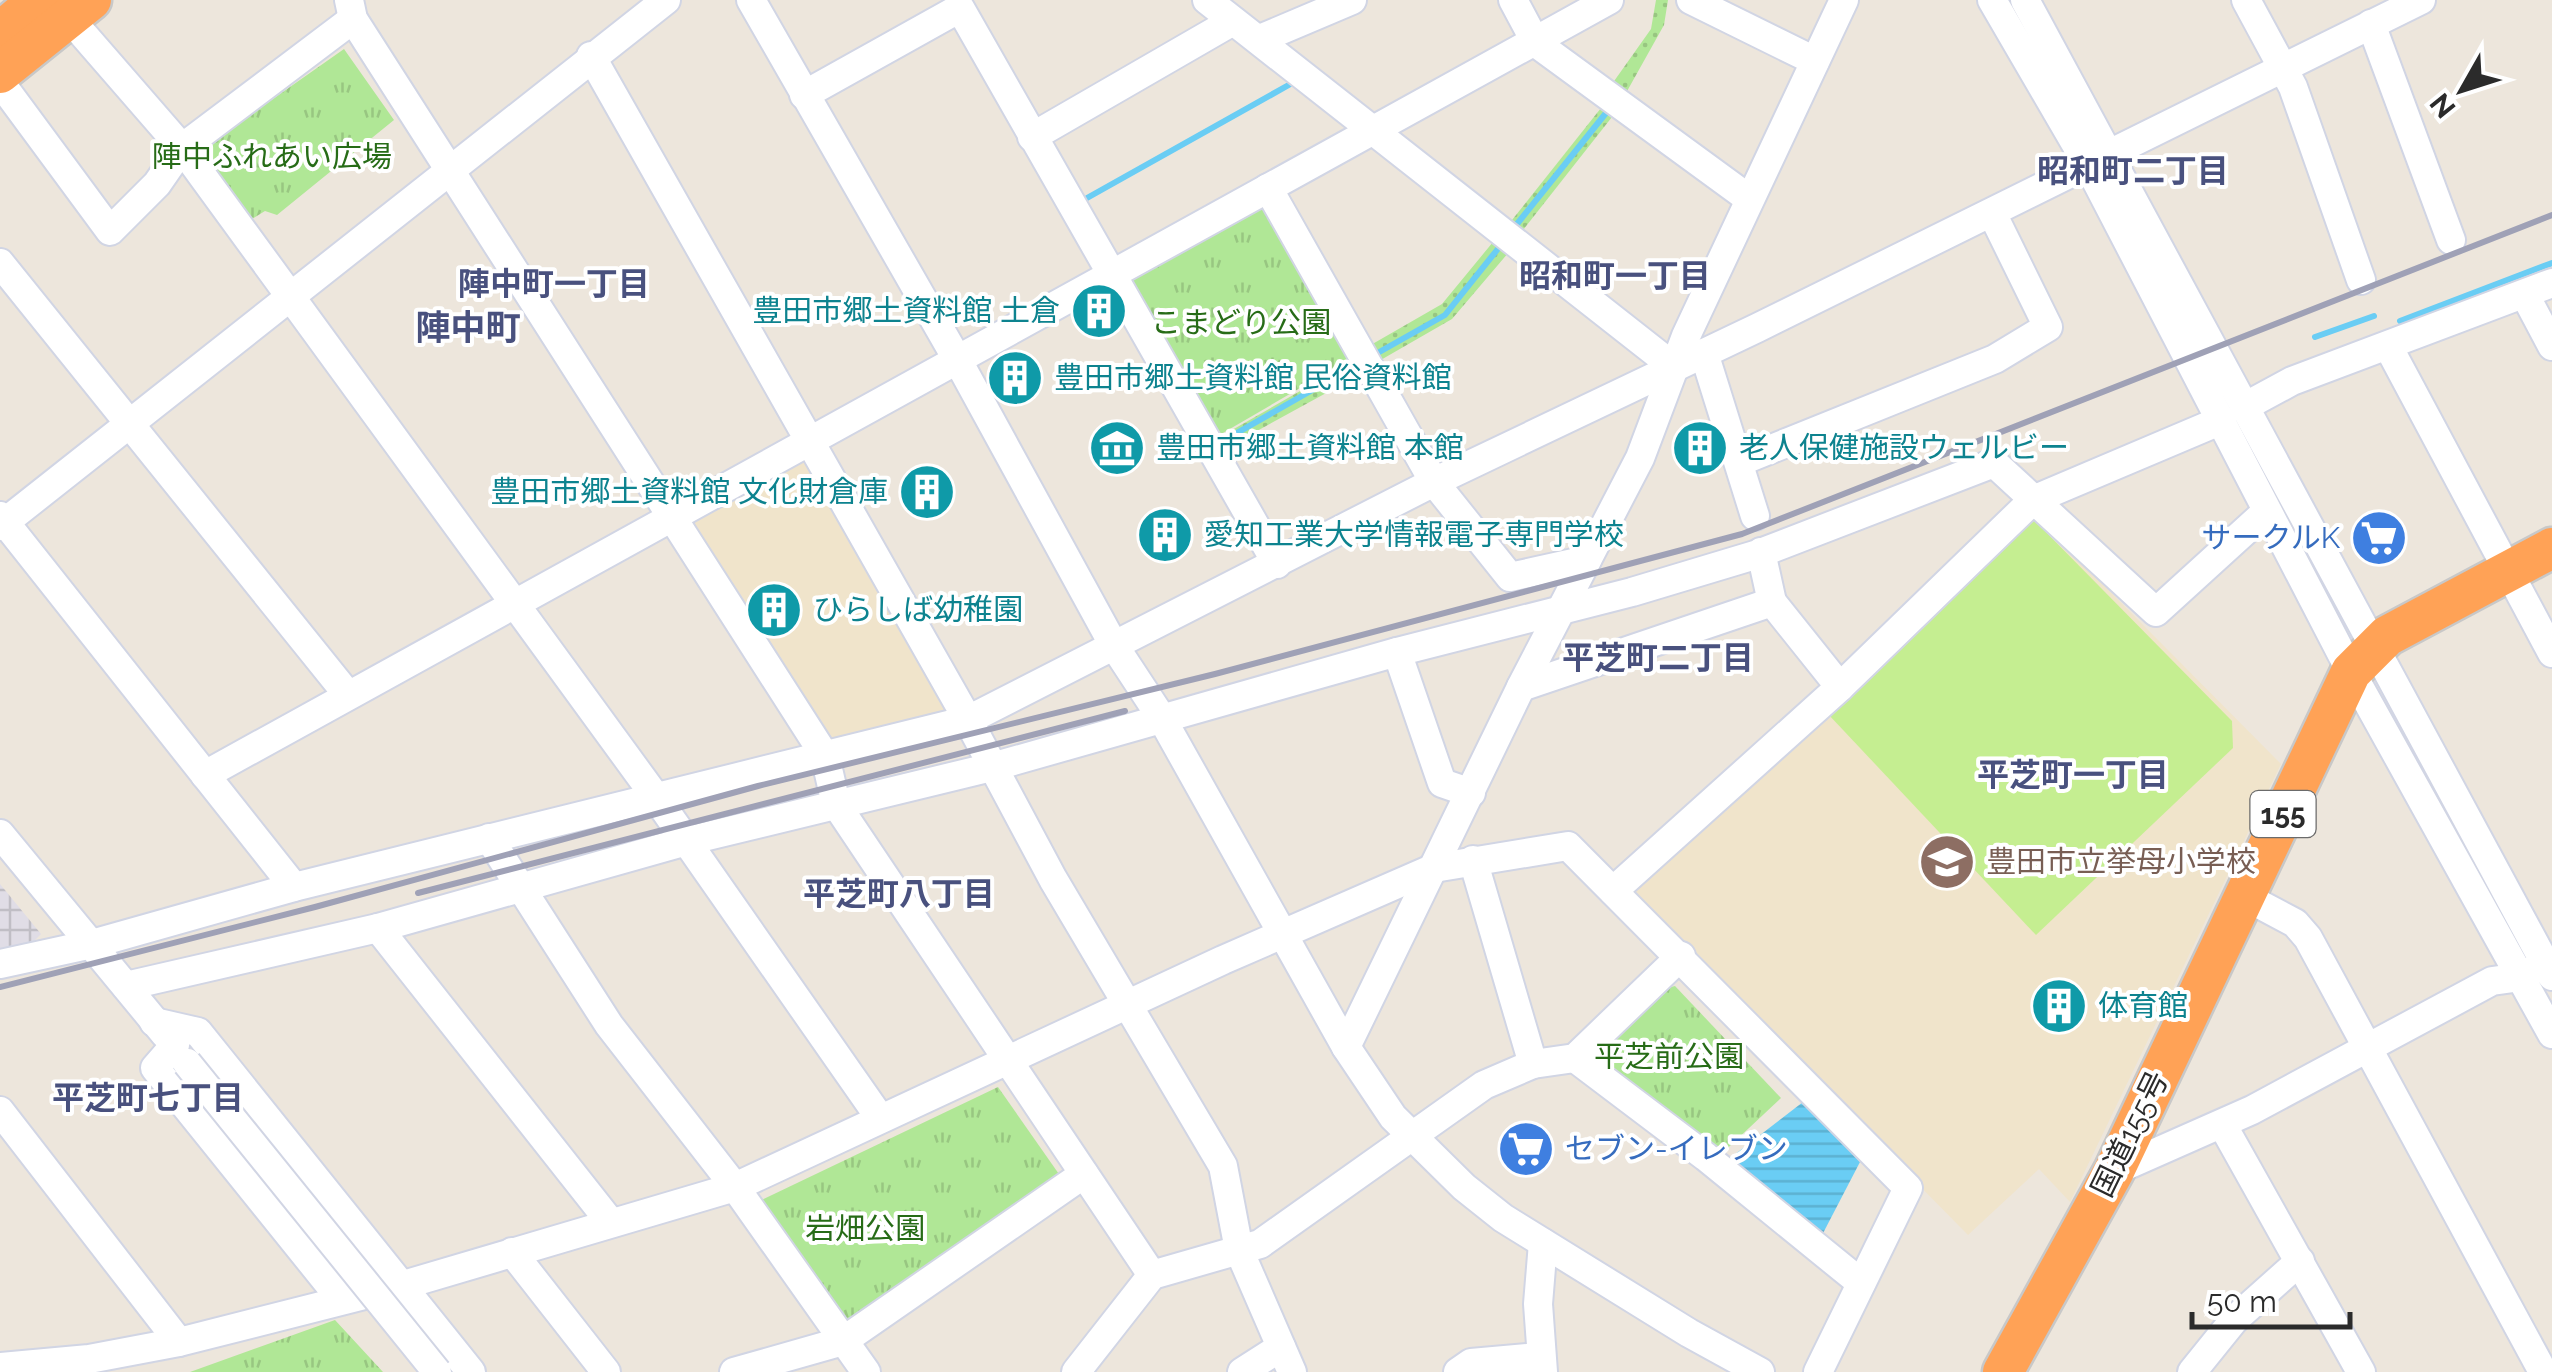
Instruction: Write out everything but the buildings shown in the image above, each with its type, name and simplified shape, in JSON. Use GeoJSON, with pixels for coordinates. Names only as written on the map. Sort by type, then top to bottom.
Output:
{"type":"FeatureCollection","features":[{"type":"Feature","properties":{"kind":"highway"},"geometry":{"type":"LineString","coordinates":[[0,32],[63,4]]}},
{"type":"Feature","properties":{"kind":"highway"},"geometry":{"type":"LineString","coordinates":[[0,73],[63,4]]}},
{"type":"Feature","properties":{"kind":"highway"},"geometry":{"type":"LineString","coordinates":[[2364,659],[2552,548]]}},
{"type":"Feature","properties":{"kind":"highway","name":"国道155号"},"geometry":{"type":"LineString","coordinates":[[2003,1372],[2114,1170],[2244,896],[2364,659]]}},
{"type":"Feature","properties":{"kind":"street"},"geometry":{"type":"LineString","coordinates":[[294,887],[2,522],[132,425],[666,0]]}},
{"type":"Feature","properties":{"kind":"street"},"geometry":{"type":"LineString","coordinates":[[751,0],[957,359],[1113,644],[1162,716],[1280,934],[1346,1047],[1412,1138],[1464,1187],[1542,1243],[1760,1372]]}},
{"type":"Feature","properties":{"kind":"street"},"geometry":{"type":"LineString","coordinates":[[1207,0],[1526,246],[1674,367]]}},
{"type":"Feature","properties":{"kind":"street"},"geometry":{"type":"LineString","coordinates":[[1260,40],[1352,0]]}},
{"type":"Feature","properties":{"kind":"street"},"geometry":{"type":"LineString","coordinates":[[1513,0],[1536,42],[1748,198]]}},
{"type":"Feature","properties":{"kind":"street"},"geometry":{"type":"LineString","coordinates":[[205,776],[1609,0]]}},
{"type":"Feature","properties":{"kind":"street"},"geometry":{"type":"LineString","coordinates":[[1691,0],[1815,61]]}},
{"type":"Feature","properties":{"kind":"street"},"geometry":{"type":"LineString","coordinates":[[1346,1047],[1521,687],[1640,458],[1674,367],[1748,198],[1844,0]]}},
{"type":"Feature","properties":{"kind":"street"},"geometry":{"type":"LineString","coordinates":[[1992,0],[2100,159]]}},
{"type":"Feature","properties":{"kind":"street"},"geometry":{"type":"LineString","coordinates":[[2025,0],[2100,159],[2364,659],[2539,959],[2552,1034]]}},
{"type":"Feature","properties":{"kind":"street"},"geometry":{"type":"LineString","coordinates":[[2246,0],[2284,66],[2361,280]]}},
{"type":"Feature","properties":{"kind":"street"},"geometry":{"type":"LineString","coordinates":[[0,964],[92,944],[294,887],[968,720],[1434,482],[1992,213],[2421,0]]}},
{"type":"Feature","properties":{"kind":"street"},"geometry":{"type":"LineString","coordinates":[[63,4],[182,148],[655,796],[880,1118]]}},
{"type":"Feature","properties":{"kind":"street"},"geometry":{"type":"LineString","coordinates":[[804,94],[960,8],[1109,276],[1277,564]]}},
{"type":"Feature","properties":{"kind":"street"},"geometry":{"type":"LineString","coordinates":[[0,82],[110,231],[156,184],[182,148],[351,10],[448,171],[825,756],[836,804],[1152,1274]]}},
{"type":"Feature","properties":{"kind":"street"},"geometry":{"type":"LineString","coordinates":[[1032,137],[1233,20]]}},
{"type":"Feature","properties":{"kind":"street"},"geometry":{"type":"LineString","coordinates":[[2371,24],[2451,240]]}},
{"type":"Feature","properties":{"kind":"street"},"geometry":{"type":"LineString","coordinates":[[591,56],[992,767],[1223,1166],[1239,1250],[1287,1360],[1242,1372]]}},
{"type":"Feature","properties":{"kind":"street"},"geometry":{"type":"LineString","coordinates":[[1268,188],[1434,482],[1510,577],[1587,560]]}},
{"type":"Feature","properties":{"kind":"street"},"geometry":{"type":"LineString","coordinates":[[1739,462],[1994,359],[2048,327],[1992,213]]}},
{"type":"Feature","properties":{"kind":"street"},"geometry":{"type":"LineString","coordinates":[[0,262],[348,695]]}},
{"type":"Feature","properties":{"kind":"street"},"geometry":{"type":"LineString","coordinates":[[1613,890],[1840,686],[2033,500],[2233,414],[2292,380],[2552,283]]}},
{"type":"Feature","properties":{"kind":"street"},"geometry":{"type":"LineString","coordinates":[[2525,295],[2552,346]]}},
{"type":"Feature","properties":{"kind":"street"},"geometry":{"type":"LineString","coordinates":[[2388,346],[2552,653]]}},
{"type":"Feature","properties":{"kind":"street"},"geometry":{"type":"LineString","coordinates":[[1704,353],[1755,516]]}},
{"type":"Feature","properties":{"kind":"street"},"geometry":{"type":"LineString","coordinates":[[2233,414],[2266,512],[2364,659]]}},
{"type":"Feature","properties":{"kind":"street"},"geometry":{"type":"LineString","coordinates":[[126,986],[378,928],[684,842],[992,767],[1162,716],[1562,610],[1761,552],[1994,463],[2156,612],[2266,512]]}},
{"type":"Feature","properties":{"kind":"street"},"geometry":{"type":"LineString","coordinates":[[1761,552],[1772,602],[1840,686]]}},
{"type":"Feature","properties":{"kind":"street"},"geometry":{"type":"LineString","coordinates":[[1521,687],[1772,602]]}},
{"type":"Feature","properties":{"kind":"street"},"geometry":{"type":"LineString","coordinates":[[1397,652],[1442,783],[1471,792]]}},
{"type":"Feature","properties":{"kind":"street"},"geometry":{"type":"LineString","coordinates":[[0,834],[437,1372]]}},
{"type":"Feature","properties":{"kind":"street"},"geometry":{"type":"LineString","coordinates":[[489,838],[609,1025],[735,1187],[866,1372]]}},
{"type":"Feature","properties":{"kind":"street"},"geometry":{"type":"LineString","coordinates":[[3,1362],[89,1358],[179,1342],[400,1286],[735,1187],[1280,934],[1434,868],[1568,846],[1908,1188],[1818,1372]]}},
{"type":"Feature","properties":{"kind":"street"},"geometry":{"type":"LineString","coordinates":[[1473,860],[1533,1064]]}},
{"type":"Feature","properties":{"kind":"street"},"geometry":{"type":"LineString","coordinates":[[2244,896],[2302,930],[2544,1369]]}},
{"type":"Feature","properties":{"kind":"street"},"geometry":{"type":"LineString","coordinates":[[378,928],[611,1223]]}},
{"type":"Feature","properties":{"kind":"street"},"geometry":{"type":"LineString","coordinates":[[1076,1372],[1152,1274],[1260,1244],[1484,1085],[1533,1064],[1575,1058],[1680,956]]}},
{"type":"Feature","properties":{"kind":"street"},"geometry":{"type":"LineString","coordinates":[[2114,1170],[2222,1124],[2539,959]]}},
{"type":"Feature","properties":{"kind":"street"},"geometry":{"type":"LineString","coordinates":[[154,1022],[198,1032],[471,1372]]}},
{"type":"Feature","properties":{"kind":"street"},"geometry":{"type":"LineString","coordinates":[[181,1054],[156,1068],[341,1298]]}},
{"type":"Feature","properties":{"kind":"street"},"geometry":{"type":"LineString","coordinates":[[1575,1058],[1706,1157],[1860,1284]]}},
{"type":"Feature","properties":{"kind":"street"},"geometry":{"type":"LineString","coordinates":[[0,1112],[179,1342]]}},
{"type":"Feature","properties":{"kind":"street"},"geometry":{"type":"LineString","coordinates":[[2222,1124],[2361,1372]]}},
{"type":"Feature","properties":{"kind":"street"},"geometry":{"type":"LineString","coordinates":[[734,1372],[843,1341],[1084,1174]]}},
{"type":"Feature","properties":{"kind":"street"},"geometry":{"type":"LineString","coordinates":[[1458,1372],[1471,1363],[1541,1364],[1542,1243]]}},
{"type":"Feature","properties":{"kind":"street"},"geometry":{"type":"LineString","coordinates":[[512,1252],[606,1372]]}},
{"type":"Feature","properties":{"kind":"street"},"geometry":{"type":"LineString","coordinates":[[2192,1372],[2234,1320],[2300,1261]]}},
{"type":"Feature","properties":{"kind":"shaded area"},"geometry":{"type":"Polygon","coordinates":[[[809,454],[956,714],[826,745],[684,524],[809,454]]]}},
{"type":"Feature","properties":{"kind":"shaded area","name":"豊田市立挙母小学校"},"geometry":{"type":"Polygon","coordinates":[[[2035,516],[2281,764],[2070,1202],[2039,1169],[1968,1235],[1634,896],[1634,884],[2035,516]]]}},
{"type":"Feature","properties":{"kind":"shaded area"},"geometry":{"type":"Polygon","coordinates":[[[0,884],[41,934],[33,942],[0,951],[0,884]]]}},
{"type":"Feature","properties":{"kind":"green space"},"geometry":{"type":"Polygon","coordinates":[[[1656,0],[1668,0],[1664,25],[1626,93],[1612,84],[1651,29],[1656,0]]]}},
{"type":"Feature","properties":{"kind":"green space","name":"陣中ふれあい広場"},"geometry":{"type":"Polygon","coordinates":[[[344,49],[394,120],[277,215],[265,211],[244,224],[192,156],[344,49]]]}},
{"type":"Feature","properties":{"kind":"green space"},"geometry":{"type":"Polygon","coordinates":[[[1601,108],[1612,117],[1523,230],[1512,220],[1601,108]]]}},
{"type":"Feature","properties":{"kind":"green space","name":"こまどり公園"},"geometry":{"type":"Polygon","coordinates":[[[1262,206],[1350,359],[1216,437],[1128,280],[1262,206]]]}},
{"type":"Feature","properties":{"kind":"green space"},"geometry":{"type":"Polygon","coordinates":[[[1493,242],[1509,252],[1452,319],[1379,361],[1369,346],[1442,304],[1493,242]]]}},
{"type":"Feature","properties":{"kind":"green space"},"geometry":{"type":"Polygon","coordinates":[[[1351,362],[1359,375],[1224,449],[1218,438],[1351,362]]]}},
{"type":"Feature","properties":{"kind":"green space"},"geometry":{"type":"Polygon","coordinates":[[[2035,521],[2232,721],[2233,748],[2036,935],[1828,714],[2025,522],[2035,521]]]}},
{"type":"Feature","properties":{"kind":"green space","name":"平芝前公園"},"geometry":{"type":"Polygon","coordinates":[[[1675,986],[1781,1098],[1717,1158],[1587,1062],[1663,989],[1675,986]]]}},
{"type":"Feature","properties":{"kind":"green space","name":"岩畑公園"},"geometry":{"type":"Polygon","coordinates":[[[998,1087],[1061,1177],[845,1331],[753,1204],[998,1087]]]}},
{"type":"Feature","properties":{"kind":"green space"},"geometry":{"type":"Polygon","coordinates":[[[335,1320],[383,1372],[190,1372],[335,1320]]]}},
{"type":"Feature","properties":{"kind":"water"},"geometry":{"type":"Polygon","coordinates":[[[1803,1102],[1860,1162],[1820,1239],[1725,1162],[1803,1102]]]}},
{"type":"Feature","properties":{"kind":"waterway"},"geometry":{"type":"LineString","coordinates":[[1087,198],[1294,82]]}},
{"type":"Feature","properties":{"kind":"waterway"},"geometry":{"type":"LineString","coordinates":[[1517,224],[1606,113]]}},
{"type":"Feature","properties":{"kind":"waterway"},"geometry":{"type":"LineString","coordinates":[[1374,355],[1445,315],[1497,250]]}},
{"type":"Feature","properties":{"kind":"waterway"},"geometry":{"type":"LineString","coordinates":[[2400,321],[2552,263]]}},
{"type":"Feature","properties":{"kind":"waterway"},"geometry":{"type":"LineString","coordinates":[[2315,337],[2374,316]]}},
{"type":"Feature","properties":{"kind":"waterway"},"geometry":{"type":"LineString","coordinates":[[1221,442],[1351,368]]}},
{"type":"Feature","properties":{"kind":"railway"},"geometry":{"type":"LineString","coordinates":[[0,987],[315,907],[758,786],[1215,674],[1742,534],[2552,215]]}},
{"type":"Feature","properties":{"kind":"railway"},"geometry":{"type":"LineString","coordinates":[[418,893],[1125,711]]}},
{"type":"Feature","properties":{"kind":"place","name":"豊田市郷土資料館 土倉"},"geometry":{"type":"Point","coordinates":[1099,311]}},
{"type":"Feature","properties":{"kind":"place","name":"豊田市郷土資料館 民俗資料館"},"geometry":{"type":"Point","coordinates":[1015,378]}},
{"type":"Feature","properties":{"kind":"place","name":"豊田市郷土資料館 本館"},"geometry":{"type":"Point","coordinates":[1117,448]}},
{"type":"Feature","properties":{"kind":"place","name":"老人保健施設ウェルビー"},"geometry":{"type":"Point","coordinates":[1700,448]}},
{"type":"Feature","properties":{"kind":"place","name":"豊田市郷土資料館 文化財倉庫"},"geometry":{"type":"Point","coordinates":[927,492]}},
{"type":"Feature","properties":{"kind":"place","name":"愛知工業大学情報電子専門学校"},"geometry":{"type":"Point","coordinates":[1165,535]}},
{"type":"Feature","properties":{"kind":"place","name":"サークルK"},"geometry":{"type":"Point","coordinates":[2379,538]}},
{"type":"Feature","properties":{"kind":"place","name":"ひらしば幼稚園"},"geometry":{"type":"Point","coordinates":[774,610]}},
{"type":"Feature","properties":{"kind":"place","name":"豊田市立挙母小学校"},"geometry":{"type":"Point","coordinates":[1947,862]}},
{"type":"Feature","properties":{"kind":"place","name":"体育館"},"geometry":{"type":"Point","coordinates":[2059,1006]}},
{"type":"Feature","properties":{"kind":"place","name":"セブン-イレブン"},"geometry":{"type":"Point","coordinates":[1526,1149]}},
{"type":"Feature","properties":{"kind":"district","name":"昭和町二丁目"},"geometry":{"type":"Point","coordinates":[2133,171]}},
{"type":"Feature","properties":{"kind":"district","name":"昭和町一丁目"},"geometry":{"type":"Point","coordinates":[1615,276]}},
{"type":"Feature","properties":{"kind":"district","name":"陣中町一丁目"},"geometry":{"type":"Point","coordinates":[554,284]}},
{"type":"Feature","properties":{"kind":"district","name":"陣中町"},"geometry":{"type":"Point","coordinates":[468,328]}},
{"type":"Feature","properties":{"kind":"district","name":"平芝町二丁目"},"geometry":{"type":"Point","coordinates":[1658,658]}},
{"type":"Feature","properties":{"kind":"district","name":"平芝町一丁目"},"geometry":{"type":"Point","coordinates":[2073,775]}},
{"type":"Feature","properties":{"kind":"district","name":"平芝町八丁目"},"geometry":{"type":"Point","coordinates":[899,894]}},
{"type":"Feature","properties":{"kind":"district","name":"平芝町七丁目"},"geometry":{"type":"Point","coordinates":[148,1098]}}]}
